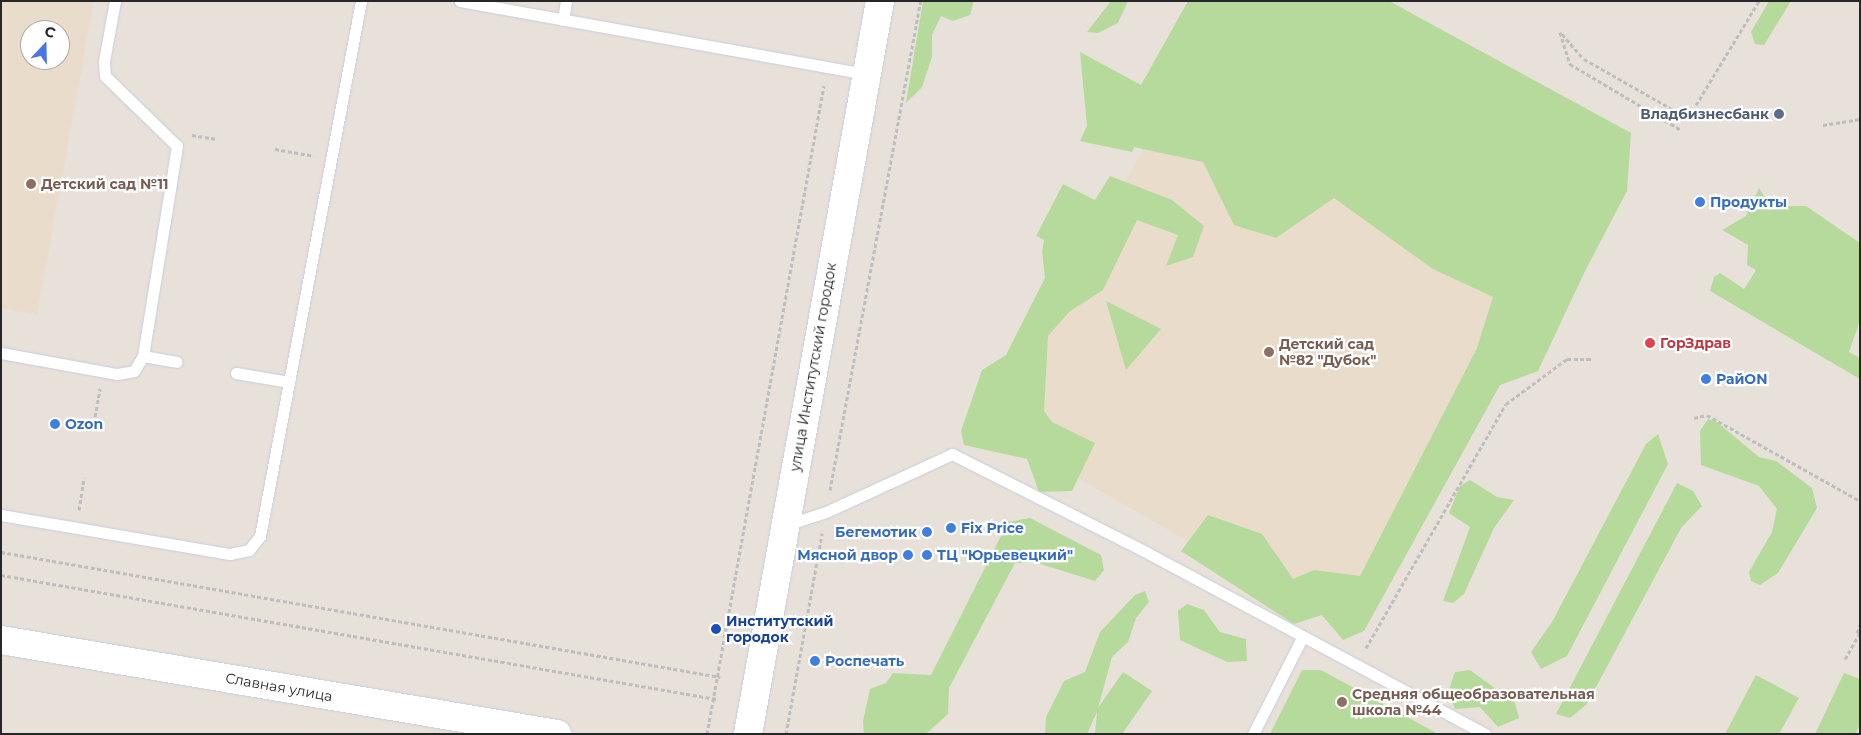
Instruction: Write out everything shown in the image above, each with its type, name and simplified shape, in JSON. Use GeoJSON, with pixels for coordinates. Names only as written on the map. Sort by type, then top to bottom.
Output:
{"type":"FeatureCollection","features":[{"type":"Feature","properties":{"kind":"street","name":"улица Институтский городок"},"geometry":{"type":"LineString","coordinates":[[748,734],[880,1]]}},
{"type":"Feature","properties":{"kind":"street","name":"Славная улица"},"geometry":{"type":"LineString","coordinates":[[1,640],[557,734]]}},
{"type":"Feature","properties":{"kind":"lane"},"geometry":{"type":"LineString","coordinates":[[1,353],[117,374],[134,371],[143,356],[178,146],[106,76],[104,61],[115,1]]}},
{"type":"Feature","properties":{"kind":"lane"},"geometry":{"type":"LineString","coordinates":[[1,515],[230,554],[249,550],[260,536],[360,1]]}},
{"type":"Feature","properties":{"kind":"lane"},"geometry":{"type":"LineString","coordinates":[[460,1],[866,74]]}},
{"type":"Feature","properties":{"kind":"lane"},"geometry":{"type":"LineString","coordinates":[[563,20],[566,1]]}},
{"type":"Feature","properties":{"kind":"lane"},"geometry":{"type":"LineString","coordinates":[[143,356],[176,362]]}},
{"type":"Feature","properties":{"kind":"lane"},"geometry":{"type":"LineString","coordinates":[[236,373],[289,382]]}},
{"type":"Feature","properties":{"kind":"lane"},"geometry":{"type":"LineString","coordinates":[[784,526],[826,512],[952,454],[1144,551],[1302,638],[1485,734]]}},
{"type":"Feature","properties":{"kind":"lane"},"geometry":{"type":"LineString","coordinates":[[1253,734],[1302,638]]}},
{"type":"Feature","properties":{"kind":"path"},"geometry":{"type":"LineString","coordinates":[[786,734],[921,1]]}},
{"type":"Feature","properties":{"kind":"path"},"geometry":{"type":"LineString","coordinates":[[1696,105],[1759,1]]}},
{"type":"Feature","properties":{"kind":"path"},"geometry":{"type":"LineString","coordinates":[[1681,130],[1570,64],[1560,32],[1584,59],[1688,118]]}},
{"type":"Feature","properties":{"kind":"path"},"geometry":{"type":"LineString","coordinates":[[707,734],[720,677],[827,67]]}},
{"type":"Feature","properties":{"kind":"path"},"geometry":{"type":"LineString","coordinates":[[1823,125],[1860,119]]}},
{"type":"Feature","properties":{"kind":"path"},"geometry":{"type":"LineString","coordinates":[[275,149],[331,159]]}},
{"type":"Feature","properties":{"kind":"path"},"geometry":{"type":"LineString","coordinates":[[1355,666],[1506,404],[1567,359],[1592,358]]}},
{"type":"Feature","properties":{"kind":"path"},"geometry":{"type":"LineString","coordinates":[[94,423],[103,371]]}},
{"type":"Feature","properties":{"kind":"path"},"geometry":{"type":"LineString","coordinates":[[1694,418],[1707,415],[1860,501]]}},
{"type":"Feature","properties":{"kind":"path"},"geometry":{"type":"LineString","coordinates":[[75,528],[84,477]]}},
{"type":"Feature","properties":{"kind":"path"},"geometry":{"type":"LineString","coordinates":[[1,552],[720,677]]}},
{"type":"Feature","properties":{"kind":"path"},"geometry":{"type":"LineString","coordinates":[[1,575],[716,699]]}},
{"type":"Feature","properties":{"kind":"path"},"geometry":{"type":"LineString","coordinates":[[1845,659],[1858,634],[1860,625]]}},
{"type":"Feature","properties":{"kind":"shaded area","name":"Детский сад №11"},"geometry":{"type":"Polygon","coordinates":[[[1,1],[94,1],[37,315],[1,308],[1,1]]]}},
{"type":"Feature","properties":{"kind":"shaded area","name":"Детский сад №82 \"Дубок\""},"geometry":{"type":"Polygon","coordinates":[[[1188,68],[1550,275],[1342,629],[990,428],[1188,68]]]}},
{"type":"Feature","properties":{"kind":"green space"},"geometry":{"type":"Polygon","coordinates":[[[923,1],[974,1],[970,15],[953,21],[941,16],[932,35],[932,57],[922,87],[906,103],[923,1]]]}},
{"type":"Feature","properties":{"kind":"green space"},"geometry":{"type":"Polygon","coordinates":[[[1111,1],[1128,1],[1118,23],[1098,33],[1087,32],[1111,1]]]}},
{"type":"Feature","properties":{"kind":"green space"},"geometry":{"type":"Polygon","coordinates":[[[1188,1],[1389,1],[1631,133],[1627,191],[1585,271],[1538,371],[1500,385],[1364,631],[1343,640],[1322,615],[1294,624],[1181,551],[1208,515],[1262,534],[1293,579],[1314,570],[1360,576],[1477,348],[1493,297],[1433,269],[1334,198],[1276,238],[1234,225],[1203,162],[1134,147],[1132,152],[1080,141],[1087,126],[1080,52],[1141,85],[1188,1]]]}},
{"type":"Feature","properties":{"kind":"green space"},"geometry":{"type":"Polygon","coordinates":[[[1769,1],[1791,1],[1764,45],[1755,44],[1751,32],[1769,1]]]}},
{"type":"Feature","properties":{"kind":"green space"},"geometry":{"type":"Polygon","coordinates":[[[1110,176],[1172,200],[1204,226],[1193,257],[1166,266],[1178,235],[1137,220],[1103,290],[1069,312],[1048,336],[1044,411],[1052,422],[1095,443],[1072,491],[1039,492],[1027,459],[964,445],[961,431],[982,370],[1006,355],[1045,278],[1042,251],[1044,240],[1036,236],[1063,184],[1095,200],[1110,176]]]}},
{"type":"Feature","properties":{"kind":"green space"},"geometry":{"type":"Polygon","coordinates":[[[1759,188],[1770,206],[1806,206],[1860,243],[1860,320],[1849,352],[1860,358],[1860,379],[1710,291],[1714,277],[1720,273],[1744,289],[1756,270],[1747,265],[1748,245],[1722,230],[1746,216],[1759,188]]]}},
{"type":"Feature","properties":{"kind":"green space"},"geometry":{"type":"Polygon","coordinates":[[[1106,301],[1161,329],[1126,370],[1106,301]]]}},
{"type":"Feature","properties":{"kind":"green space"},"geometry":{"type":"Polygon","coordinates":[[[1708,419],[1717,422],[1759,457],[1776,461],[1812,488],[1817,508],[1778,573],[1760,585],[1751,581],[1749,572],[1772,532],[1777,509],[1759,486],[1701,465],[1700,431],[1708,419]]]}},
{"type":"Feature","properties":{"kind":"green space"},"geometry":{"type":"Polygon","coordinates":[[[1658,434],[1668,464],[1567,656],[1541,669],[1531,652],[1552,622],[1646,444],[1658,434]]]}},
{"type":"Feature","properties":{"kind":"green space"},"geometry":{"type":"Polygon","coordinates":[[[1470,480],[1497,497],[1514,500],[1494,528],[1464,594],[1453,603],[1443,601],[1470,527],[1449,513],[1460,486],[1470,480]]]}},
{"type":"Feature","properties":{"kind":"green space"},"geometry":{"type":"Polygon","coordinates":[[[1677,483],[1693,491],[1702,506],[1681,528],[1587,704],[1570,718],[1556,714],[1677,483]]]}},
{"type":"Feature","properties":{"kind":"green space"},"geometry":{"type":"Polygon","coordinates":[[[1030,518],[1101,555],[1104,570],[1095,581],[1034,562],[1015,563],[949,688],[948,714],[926,734],[864,734],[863,721],[870,689],[886,683],[893,673],[931,675],[1008,522],[1030,518]]]}},
{"type":"Feature","properties":{"kind":"green space"},"geometry":{"type":"Polygon","coordinates":[[[1145,591],[1149,602],[1136,618],[1128,642],[1112,657],[1098,708],[1123,672],[1152,691],[1122,734],[1095,734],[1097,712],[1087,734],[1045,734],[1046,717],[1064,681],[1085,672],[1100,632],[1135,595],[1145,591]]]}},
{"type":"Feature","properties":{"kind":"green space"},"geometry":{"type":"Polygon","coordinates":[[[1187,604],[1204,610],[1220,632],[1246,639],[1247,661],[1227,662],[1180,640],[1178,611],[1187,604]]]}},
{"type":"Feature","properties":{"kind":"green space","name":"Средняя общеобразовательная школа №44"},"geometry":{"type":"Polygon","coordinates":[[[1302,670],[1321,670],[1438,734],[1270,734],[1302,670]]]}},
{"type":"Feature","properties":{"kind":"green space"},"geometry":{"type":"Polygon","coordinates":[[[1470,670],[1515,703],[1519,718],[1498,727],[1480,707],[1455,709],[1448,692],[1455,672],[1470,670]]]}},
{"type":"Feature","properties":{"kind":"green space"},"geometry":{"type":"Polygon","coordinates":[[[1844,673],[1860,679],[1860,725],[1855,734],[1815,734],[1844,673]]]}},
{"type":"Feature","properties":{"kind":"green space"},"geometry":{"type":"Polygon","coordinates":[[[1756,675],[1799,698],[1779,734],[1725,734],[1756,675]]]}},
{"type":"Feature","properties":{"kind":"place","name":"Владбизнесбанк"},"geometry":{"type":"Point","coordinates":[1779,114]}},
{"type":"Feature","properties":{"kind":"place","name":"Детский сад №11"},"geometry":{"type":"Point","coordinates":[31,184]}},
{"type":"Feature","properties":{"kind":"place","name":"Продукты"},"geometry":{"type":"Point","coordinates":[1700,202]}},
{"type":"Feature","properties":{"kind":"place","name":"ГорЗдрав"},"geometry":{"type":"Point","coordinates":[1650,343]}},
{"type":"Feature","properties":{"kind":"place","name":"Детский сад №82 \"Дубок\""},"geometry":{"type":"Point","coordinates":[1269,352]}},
{"type":"Feature","properties":{"kind":"place","name":"РайON"},"geometry":{"type":"Point","coordinates":[1706,379]}},
{"type":"Feature","properties":{"kind":"place","name":"Ozon"},"geometry":{"type":"Point","coordinates":[55,424]}},
{"type":"Feature","properties":{"kind":"place","name":"Fix Price"},"geometry":{"type":"Point","coordinates":[951,528]}},
{"type":"Feature","properties":{"kind":"place","name":"Бегемотик"},"geometry":{"type":"Point","coordinates":[927,532]}},
{"type":"Feature","properties":{"kind":"place","name":"Мясной двор"},"geometry":{"type":"Point","coordinates":[908,555]}},
{"type":"Feature","properties":{"kind":"place","name":"ТЦ \"Юрьевецкий\""},"geometry":{"type":"Point","coordinates":[927,555]}},
{"type":"Feature","properties":{"kind":"place","name":"Институтский городок"},"geometry":{"type":"Point","coordinates":[716,629]}},
{"type":"Feature","properties":{"kind":"place","name":"Роспечать"},"geometry":{"type":"Point","coordinates":[815,661]}},
{"type":"Feature","properties":{"kind":"place","name":"Средняя общеобразовательная школа №44"},"geometry":{"type":"Point","coordinates":[1342,702]}}]}
